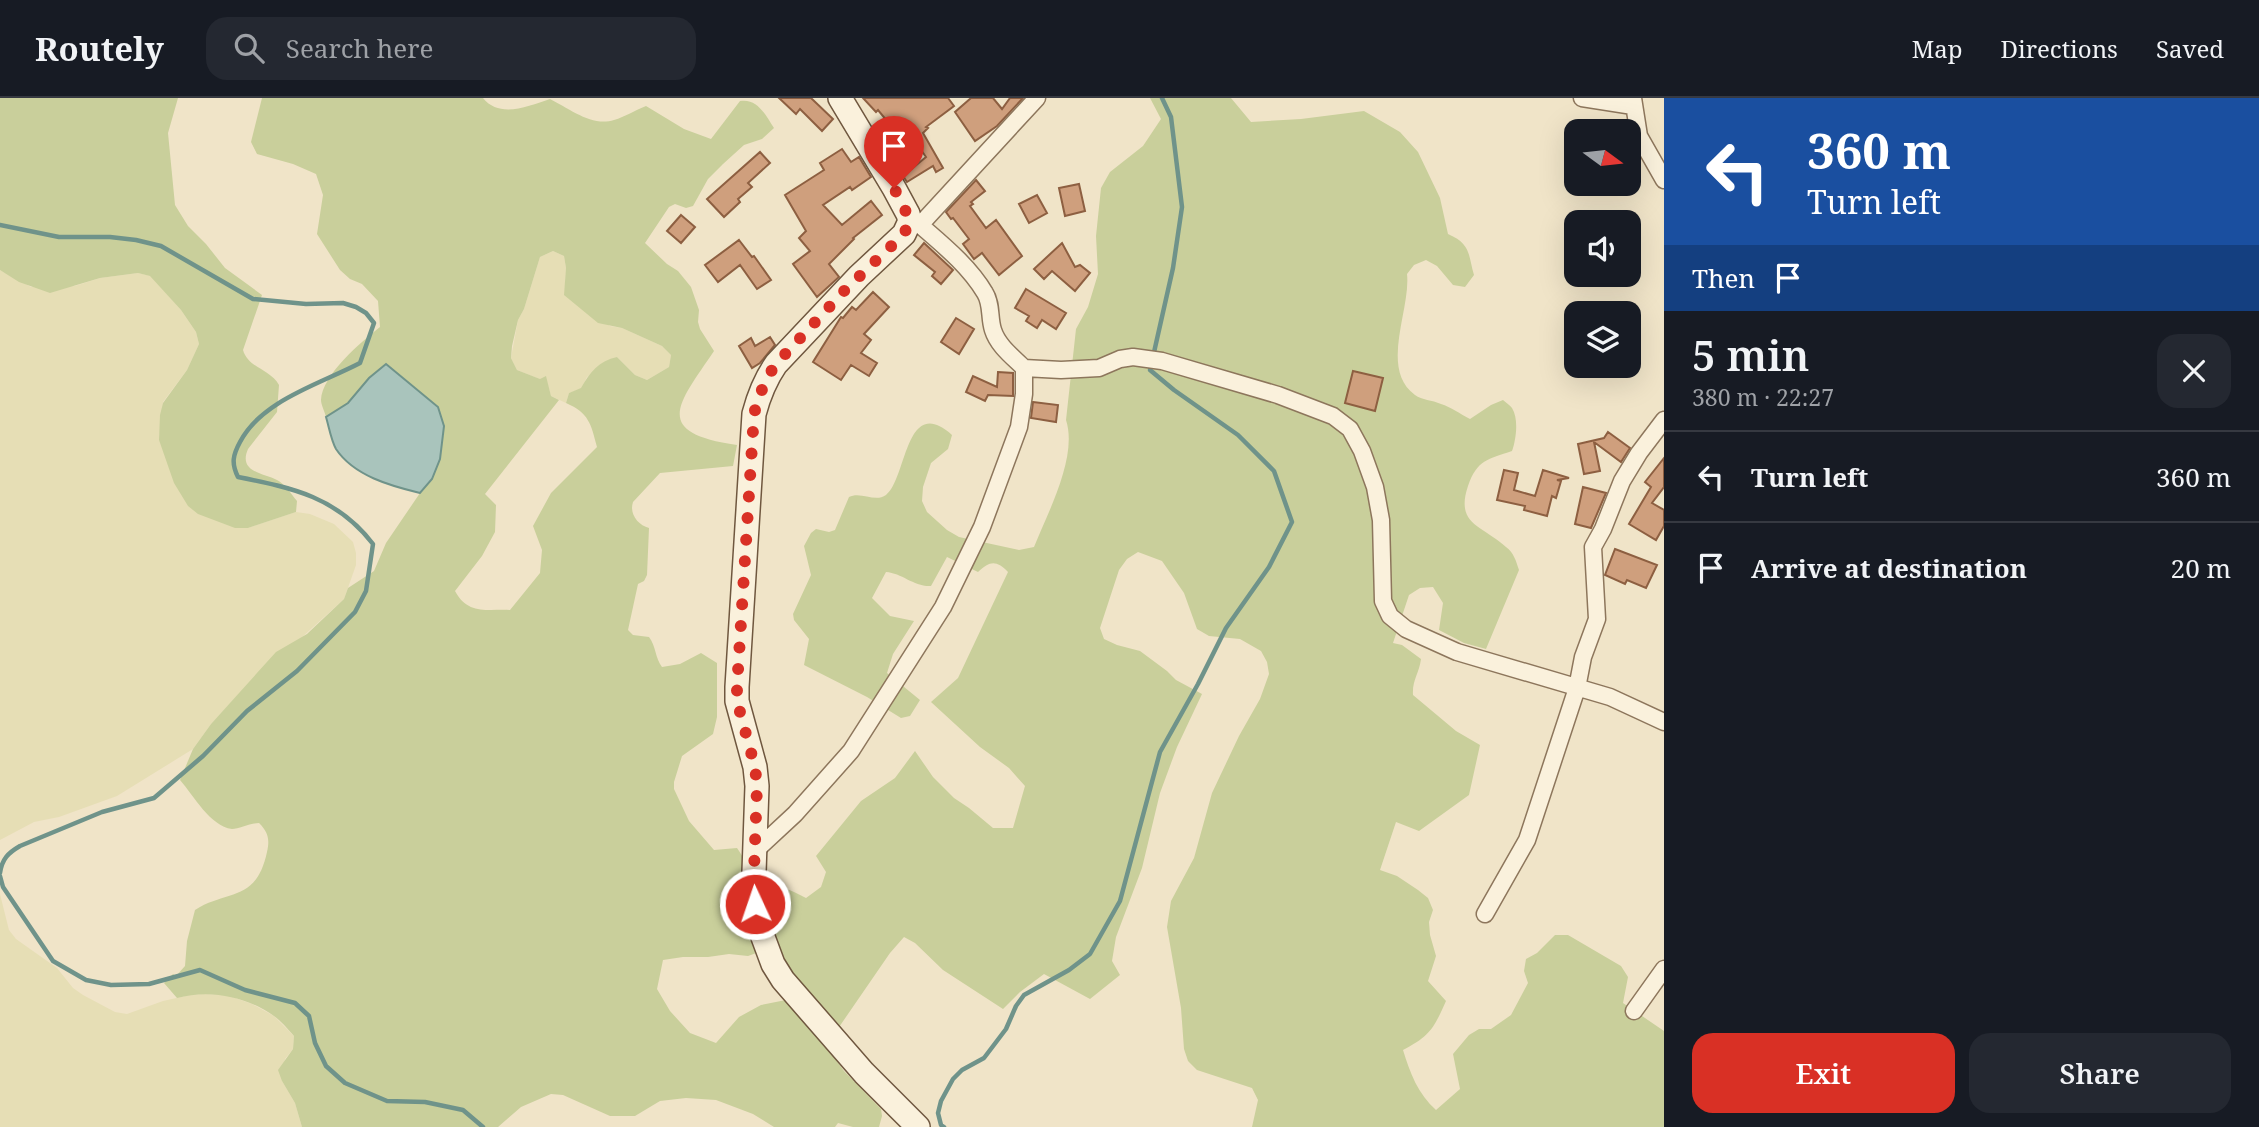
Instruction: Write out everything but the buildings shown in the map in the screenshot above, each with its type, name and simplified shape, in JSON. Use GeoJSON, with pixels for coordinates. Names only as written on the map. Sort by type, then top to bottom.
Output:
{"type":"FeatureCollection","features":[{"type":"Feature","properties":{"kind":"main road"},"geometry":{"type":"LineString","coordinates":[[840,98],[915,223],[842,293],[776,364],[759,395],[754,414],[737,701],[756,776],[755,904],[764,946],[790,989],[864,1073],[918,1127]]}},
{"type":"Feature","properties":{"kind":"street"},"geometry":{"type":"LineString","coordinates":[[1037,98],[915,223],[962,262],[985,293],[999,343],[1024,368],[1099,368],[1133,357],[1162,361],[1278,395],[1333,416],[1350,429],[1362,451],[1375,487],[1381,520],[1384,601],[1391,616],[1406,629],[1457,652],[1610,697],[1663,719]]}},
{"type":"Feature","properties":{"kind":"street"},"geometry":{"type":"LineString","coordinates":[[1582,98],[1625,101],[1639,136],[1664,180]]}},
{"type":"Feature","properties":{"kind":"street"},"geometry":{"type":"LineString","coordinates":[[754,852],[794,814],[850,751],[943,607],[982,527],[1019,427],[1023,405],[1024,368]]}},
{"type":"Feature","properties":{"kind":"street"},"geometry":{"type":"LineString","coordinates":[[1485,914],[1527,840],[1577,688],[1583,657],[1597,619],[1593,547],[1622,481],[1664,420]]}},
{"type":"Feature","properties":{"kind":"street"},"geometry":{"type":"LineString","coordinates":[[1634,1012],[1664,969]]}},
{"type":"Feature","properties":{"kind":"shaded area"},"geometry":{"type":"Polygon","coordinates":[[[553,251],[564,256],[565,295],[610,326],[622,328],[662,346],[671,355],[669,367],[647,380],[635,375],[617,357],[587,377],[581,389],[569,393],[566,403],[551,396],[547,382],[517,370],[511,358],[518,320],[540,257],[553,251]]]}},
{"type":"Feature","properties":{"kind":"shaded area"},"geometry":{"type":"Polygon","coordinates":[[[0,270],[31,287],[75,286],[100,278],[138,273],[151,276],[181,310],[196,332],[199,344],[187,370],[163,402],[159,440],[248,528],[296,512],[310,514],[334,524],[353,542],[356,565],[344,599],[236,697],[193,749],[117,796],[59,817],[34,822],[0,840],[0,270]]]}},
{"type":"Feature","properties":{"kind":"shaded area"},"geometry":{"type":"Polygon","coordinates":[[[0,894],[9,930],[16,939],[57,968],[73,988],[115,1012],[127,1014],[163,1001],[203,994],[227,995],[274,1016],[294,1036],[293,1049],[285,1059],[282,1081],[295,1103],[302,1127],[0,1127],[0,894]]]}},
{"type":"Feature","properties":{"kind":"green space"},"geometry":{"type":"Polygon","coordinates":[[[0,98],[178,98],[168,133],[175,205],[188,226],[225,268],[262,295],[243,350],[249,361],[270,375],[279,385],[277,412],[248,449],[246,463],[285,487],[297,501],[296,512],[248,528],[235,528],[198,514],[188,506],[174,483],[159,440],[160,415],[163,403],[187,370],[199,344],[196,332],[181,310],[150,276],[138,273],[100,278],[50,293],[19,282],[0,270],[0,98]]]}},
{"type":"Feature","properties":{"kind":"green space"},"geometry":{"type":"Polygon","coordinates":[[[262,98],[483,98],[498,108],[506,109],[550,99],[581,116],[606,122],[646,106],[684,129],[711,139],[740,101],[752,102],[764,113],[774,128],[762,139],[744,145],[723,164],[708,179],[693,206],[686,208],[675,204],[669,207],[645,243],[678,271],[691,287],[699,310],[700,329],[714,351],[683,400],[680,413],[682,424],[692,433],[710,440],[737,445],[733,466],[660,473],[633,502],[632,511],[635,518],[649,528],[647,575],[644,581],[638,584],[628,630],[633,635],[649,637],[662,667],[680,664],[701,653],[717,663],[717,717],[713,734],[682,756],[674,789],[689,821],[714,850],[737,848],[749,866],[760,875],[806,898],[821,887],[826,872],[816,856],[861,801],[895,778],[915,751],[933,777],[954,798],[993,828],[1013,828],[1025,786],[1009,768],[980,747],[931,702],[958,678],[1008,572],[993,563],[978,572],[947,557],[931,586],[886,572],[872,598],[890,616],[914,621],[893,654],[887,673],[920,700],[910,716],[901,718],[867,697],[804,665],[809,639],[794,620],[793,614],[811,575],[804,546],[811,533],[816,529],[829,532],[835,530],[849,497],[858,495],[877,498],[886,495],[899,473],[909,443],[916,431],[925,424],[937,425],[952,435],[948,449],[931,463],[923,487],[922,501],[927,512],[959,537],[1019,550],[1034,547],[1060,484],[1068,451],[1066,420],[1076,329],[1088,307],[1098,274],[1096,236],[1101,188],[1110,172],[1143,146],[1161,119],[1150,98],[1231,98],[1251,122],[1364,111],[1400,132],[1418,152],[1440,198],[1448,234],[1465,246],[1474,275],[1465,287],[1453,285],[1437,266],[1426,260],[1414,265],[1407,274],[1399,338],[1399,370],[1404,384],[1415,395],[1445,405],[1470,419],[1503,400],[1512,408],[1516,435],[1512,451],[1484,462],[1475,471],[1468,486],[1465,509],[1473,523],[1511,552],[1519,570],[1486,649],[1464,643],[1439,630],[1443,603],[1433,587],[1420,588],[1409,595],[1393,643],[1402,645],[1421,659],[1413,695],[1456,731],[1480,745],[1469,795],[1419,831],[1396,822],[1380,870],[1397,876],[1428,898],[1433,910],[1429,922],[1436,956],[1428,981],[1446,1001],[1430,1030],[1403,1050],[1415,1083],[1436,1110],[1460,1089],[1453,1054],[1469,1035],[1479,1029],[1491,1029],[1511,1015],[1528,983],[1524,971],[1526,959],[1537,953],[1555,935],[1568,935],[1621,966],[1628,977],[1623,1003],[1664,1031],[1664,1127],[1252,1127],[1258,1100],[1252,1088],[1197,1070],[1188,1061],[1167,927],[1171,901],[1194,858],[1212,793],[1260,699],[1269,674],[1261,651],[1240,639],[1209,636],[1197,629],[1184,593],[1162,561],[1138,552],[1127,559],[1119,570],[1100,628],[1104,639],[1140,651],[1176,680],[1202,694],[1177,747],[1160,793],[1142,868],[1116,937],[1112,961],[1120,975],[1090,999],[1044,974],[1003,1009],[943,970],[915,943],[904,937],[826,1046],[844,1071],[881,1109],[879,1127],[853,1127],[838,1123],[835,1127],[774,1127],[753,1114],[716,1100],[686,1098],[660,1101],[635,1116],[610,1116],[563,1095],[551,1094],[521,1107],[498,1127],[302,1127],[295,1103],[278,1070],[293,1049],[294,1036],[284,1025],[252,1003],[214,994],[177,998],[164,983],[173,974],[176,976],[185,966],[187,941],[195,910],[239,892],[256,880],[268,843],[268,836],[259,823],[232,829],[217,822],[180,780],[193,749],[211,724],[276,652],[307,634],[344,599],[348,588],[374,571],[386,543],[432,479],[444,433],[402,378],[386,364],[348,403],[326,417],[321,402],[323,390],[344,360],[380,327],[378,301],[362,284],[350,279],[340,270],[317,234],[323,195],[316,174],[257,154],[251,142],[262,98]],[[553,251],[540,257],[518,320],[511,358],[517,370],[540,379],[546,376],[551,396],[559,400],[485,494],[496,505],[495,532],[482,556],[455,591],[466,604],[478,609],[510,610],[540,573],[542,550],[533,526],[551,493],[597,447],[588,420],[580,411],[566,403],[569,393],[581,388],[600,364],[617,357],[635,375],[647,380],[669,367],[671,355],[662,346],[622,328],[598,323],[564,295],[564,256],[553,251]],[[773,947],[748,956],[729,954],[663,960],[657,989],[670,1011],[690,1033],[716,1043],[739,1017],[761,1005],[806,996],[773,947]]]}},
{"type":"Feature","properties":{"kind":"water"},"geometry":{"type":"Polygon","coordinates":[[[386,364],[438,407],[444,426],[440,459],[432,479],[420,493],[385,483],[363,473],[336,449],[330,433],[326,417],[348,403],[369,378],[386,364]]]}},
{"type":"Feature","properties":{"kind":"waterway"},"geometry":{"type":"LineString","coordinates":[[944,1127],[938,1113],[953,1079],[962,1070],[984,1058],[1006,1029],[1024,995],[1069,970],[1090,954],[1120,901],[1160,752],[1226,628],[1269,567],[1292,522],[1274,471],[1238,435],[1150,370],[1173,268],[1182,207],[1171,117],[1162,98]]}},
{"type":"Feature","properties":{"kind":"waterway"},"geometry":{"type":"LineString","coordinates":[[0,225],[59,237],[110,237],[161,246],[253,299],[306,304],[343,303],[366,313],[374,323],[360,363],[293,395],[262,415],[240,442],[234,459],[238,477],[313,497],[344,515],[373,544],[366,591],[355,612],[297,671],[247,711],[203,756],[154,798],[102,812],[20,846],[6,857],[0,873]]}},
{"type":"Feature","properties":{"kind":"waterway"},"geometry":{"type":"LineString","coordinates":[[0,876],[3,887],[53,961],[86,980],[111,985],[149,984],[200,970],[245,990],[295,1003],[309,1016],[315,1043],[326,1066],[345,1083],[387,1101],[425,1102],[463,1110],[483,1127]]}},
{"type":"Feature","properties":{"kind":"route"},"geometry":{"type":"LineString","coordinates":[[755,904],[757,786],[755,767],[737,701],[754,414],[759,395],[776,364],[845,290],[904,234],[910,220],[894,188]]}}]}
